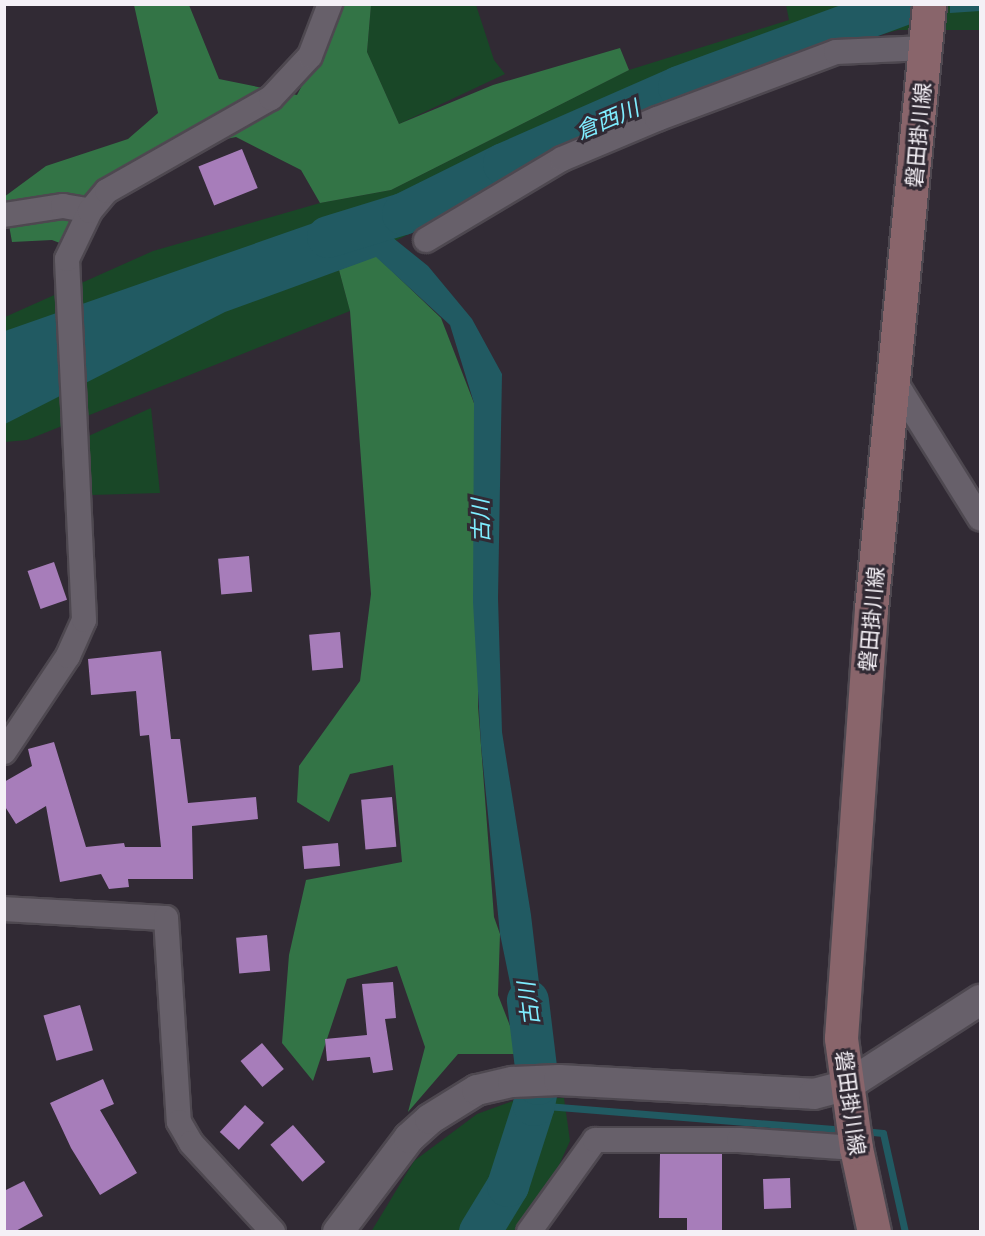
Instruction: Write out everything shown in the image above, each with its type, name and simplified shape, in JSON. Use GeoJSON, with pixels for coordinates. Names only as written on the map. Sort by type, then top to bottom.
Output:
{"type":"FeatureCollection","features":[{"type":"Feature","properties":{"kind":"main road","name":"磐田掛川線"},"geometry":{"type":"LineString","coordinates":[[874,1232],[856,1148],[841,1038],[852,869],[929,4]]}},
{"type":"Feature","properties":{"kind":"street"},"geometry":{"type":"LineString","coordinates":[[4,752],[68,656],[84,620],[77,438],[66,297],[68,259],[90,211],[107,191],[271,98],[310,56],[330,4]]}},
{"type":"Feature","properties":{"kind":"street"},"geometry":{"type":"LineString","coordinates":[[426,240],[562,159],[657,119],[836,52],[926,48]]}},
{"type":"Feature","properties":{"kind":"street"},"geometry":{"type":"LineString","coordinates":[[4,215],[63,206],[90,211]]}},
{"type":"Feature","properties":{"kind":"street"},"geometry":{"type":"LineString","coordinates":[[894,380],[981,518]]}},
{"type":"Feature","properties":{"kind":"street"},"geometry":{"type":"LineString","coordinates":[[4,909],[166,918],[179,1122],[191,1143],[273,1232]]}},
{"type":"Feature","properties":{"kind":"street"},"geometry":{"type":"LineString","coordinates":[[338,1232],[409,1138],[430,1119],[477,1090],[513,1082],[559,1080],[814,1094],[848,1085],[981,1000]]}},
{"type":"Feature","properties":{"kind":"street"},"geometry":{"type":"LineString","coordinates":[[529,1232],[596,1140],[739,1140],[856,1148]]}},
{"type":"Feature","properties":{"kind":"green space"},"geometry":{"type":"Polygon","coordinates":[[[134,5],[189,5],[219,79],[297,95],[323,46],[338,5],[371,5],[367,52],[399,124],[493,85],[620,48],[629,70],[391,190],[320,203],[301,170],[236,137],[182,148],[99,199],[65,245],[52,240],[12,242],[4,197],[46,166],[128,139],[158,113],[134,5]]]}},
{"type":"Feature","properties":{"kind":"green space"},"geometry":{"type":"Polygon","coordinates":[[[371,5],[476,5],[494,60],[505,74],[399,124],[367,52],[371,5]]]}},
{"type":"Feature","properties":{"kind":"green space"},"geometry":{"type":"Polygon","coordinates":[[[786,5],[980,5],[980,30],[898,30],[807,55],[471,202],[339,270],[350,311],[27,440],[5,442],[5,317],[153,251],[320,203],[391,190],[629,70],[789,20],[786,5]]]}},
{"type":"Feature","properties":{"kind":"green space"},"geometry":{"type":"Polygon","coordinates":[[[376,256],[441,318],[479,416],[478,706],[494,917],[500,934],[498,995],[521,1054],[458,1054],[408,1112],[425,1047],[397,966],[347,979],[313,1081],[282,1043],[289,955],[306,880],[402,862],[393,765],[350,774],[329,822],[297,802],[299,766],[360,681],[371,594],[350,311],[339,270],[376,256]]]}},
{"type":"Feature","properties":{"kind":"green space"},"geometry":{"type":"Polygon","coordinates":[[[151,408],[160,493],[91,495],[84,438],[151,408]]]}},
{"type":"Feature","properties":{"kind":"green space"},"geometry":{"type":"Polygon","coordinates":[[[564,1098],[570,1141],[529,1231],[371,1232],[414,1161],[477,1114],[518,1099],[564,1098]]]}},
{"type":"Feature","properties":{"kind":"water"},"geometry":{"type":"Polygon","coordinates":[[[950,5],[980,5],[980,11],[950,13],[950,5]]]}},
{"type":"Feature","properties":{"kind":"water"},"geometry":{"type":"Polygon","coordinates":[[[381,210],[387,233],[428,266],[472,319],[502,374],[498,598],[502,732],[531,915],[548,1059],[525,1056],[500,934],[481,745],[473,602],[474,403],[450,325],[376,257],[225,312],[5,424],[5,331],[325,219],[381,210]]]}},
{"type":"Feature","properties":{"kind":"building"},"geometry":{"type":"Polygon","coordinates":[[[242,149],[258,188],[214,206],[198,167],[242,149]]]}},
{"type":"Feature","properties":{"kind":"building"},"geometry":{"type":"Polygon","coordinates":[[[249,556],[252,592],[221,595],[218,559],[249,556]]]}},
{"type":"Feature","properties":{"kind":"building"},"geometry":{"type":"Polygon","coordinates":[[[54,562],[67,600],[41,609],[28,571],[54,562]]]}},
{"type":"Feature","properties":{"kind":"building"},"geometry":{"type":"Polygon","coordinates":[[[340,632],[343,668],[312,671],[309,635],[340,632]]]}},
{"type":"Feature","properties":{"kind":"building"},"geometry":{"type":"Polygon","coordinates":[[[161,651],[171,739],[180,739],[188,803],[256,797],[258,819],[192,826],[193,879],[128,879],[129,887],[109,889],[101,874],[60,882],[46,806],[16,824],[4,805],[4,782],[32,766],[28,749],[54,742],[86,847],[124,843],[125,847],[161,847],[149,735],[140,736],[136,691],[91,695],[88,659],[161,651]]]}},
{"type":"Feature","properties":{"kind":"building"},"geometry":{"type":"Polygon","coordinates":[[[392,797],[396,847],[365,850],[361,800],[392,797]]]}},
{"type":"Feature","properties":{"kind":"building"},"geometry":{"type":"Polygon","coordinates":[[[338,843],[340,866],[304,869],[302,846],[338,843]]]}},
{"type":"Feature","properties":{"kind":"building"},"geometry":{"type":"Polygon","coordinates":[[[267,935],[270,971],[239,974],[236,938],[267,935]]]}},
{"type":"Feature","properties":{"kind":"building"},"geometry":{"type":"Polygon","coordinates":[[[393,982],[396,1018],[385,1019],[393,1070],[373,1073],[370,1057],[327,1061],[325,1039],[367,1035],[362,984],[393,982]]]}},
{"type":"Feature","properties":{"kind":"building"},"geometry":{"type":"Polygon","coordinates":[[[80,1005],[93,1050],[56,1061],[43,1015],[80,1005]]]}},
{"type":"Feature","properties":{"kind":"building"},"geometry":{"type":"Polygon","coordinates":[[[262,1043],[284,1069],[262,1087],[241,1061],[262,1043]]]}},
{"type":"Feature","properties":{"kind":"building"},"geometry":{"type":"Polygon","coordinates":[[[103,1079],[114,1104],[100,1110],[137,1173],[100,1195],[71,1148],[50,1103],[103,1079]]]}},
{"type":"Feature","properties":{"kind":"building"},"geometry":{"type":"Polygon","coordinates":[[[245,1105],[264,1123],[239,1150],[220,1132],[245,1105]]]}},
{"type":"Feature","properties":{"kind":"building"},"geometry":{"type":"Polygon","coordinates":[[[293,1125],[325,1162],[303,1182],[270,1145],[293,1125]]]}},
{"type":"Feature","properties":{"kind":"building"},"geometry":{"type":"Polygon","coordinates":[[[660,1154],[722,1154],[722,1232],[687,1232],[687,1218],[659,1218],[660,1154]]]}},
{"type":"Feature","properties":{"kind":"building"},"geometry":{"type":"Polygon","coordinates":[[[790,1178],[791,1208],[764,1209],[763,1179],[790,1178]]]}},
{"type":"Feature","properties":{"kind":"building"},"geometry":{"type":"Polygon","coordinates":[[[24,1181],[43,1216],[14,1232],[4,1232],[4,1191],[24,1181]]]}},
{"type":"Feature","properties":{"kind":"waterway","name":"倉西川"},"geometry":{"type":"LineString","coordinates":[[328,237],[403,214],[504,164],[679,87],[904,4]]}},
{"type":"Feature","properties":{"kind":"waterway","name":"古川"},"geometry":{"type":"LineString","coordinates":[[480,1232],[508,1186],[534,1105],[538,1084],[528,1001]]}},
{"type":"Feature","properties":{"kind":"waterway"},"geometry":{"type":"LineString","coordinates":[[534,1105],[843,1130]]}},
{"type":"Feature","properties":{"kind":"waterway"},"geometry":{"type":"LineString","coordinates":[[863,1131],[883,1133],[905,1232]]}}]}
